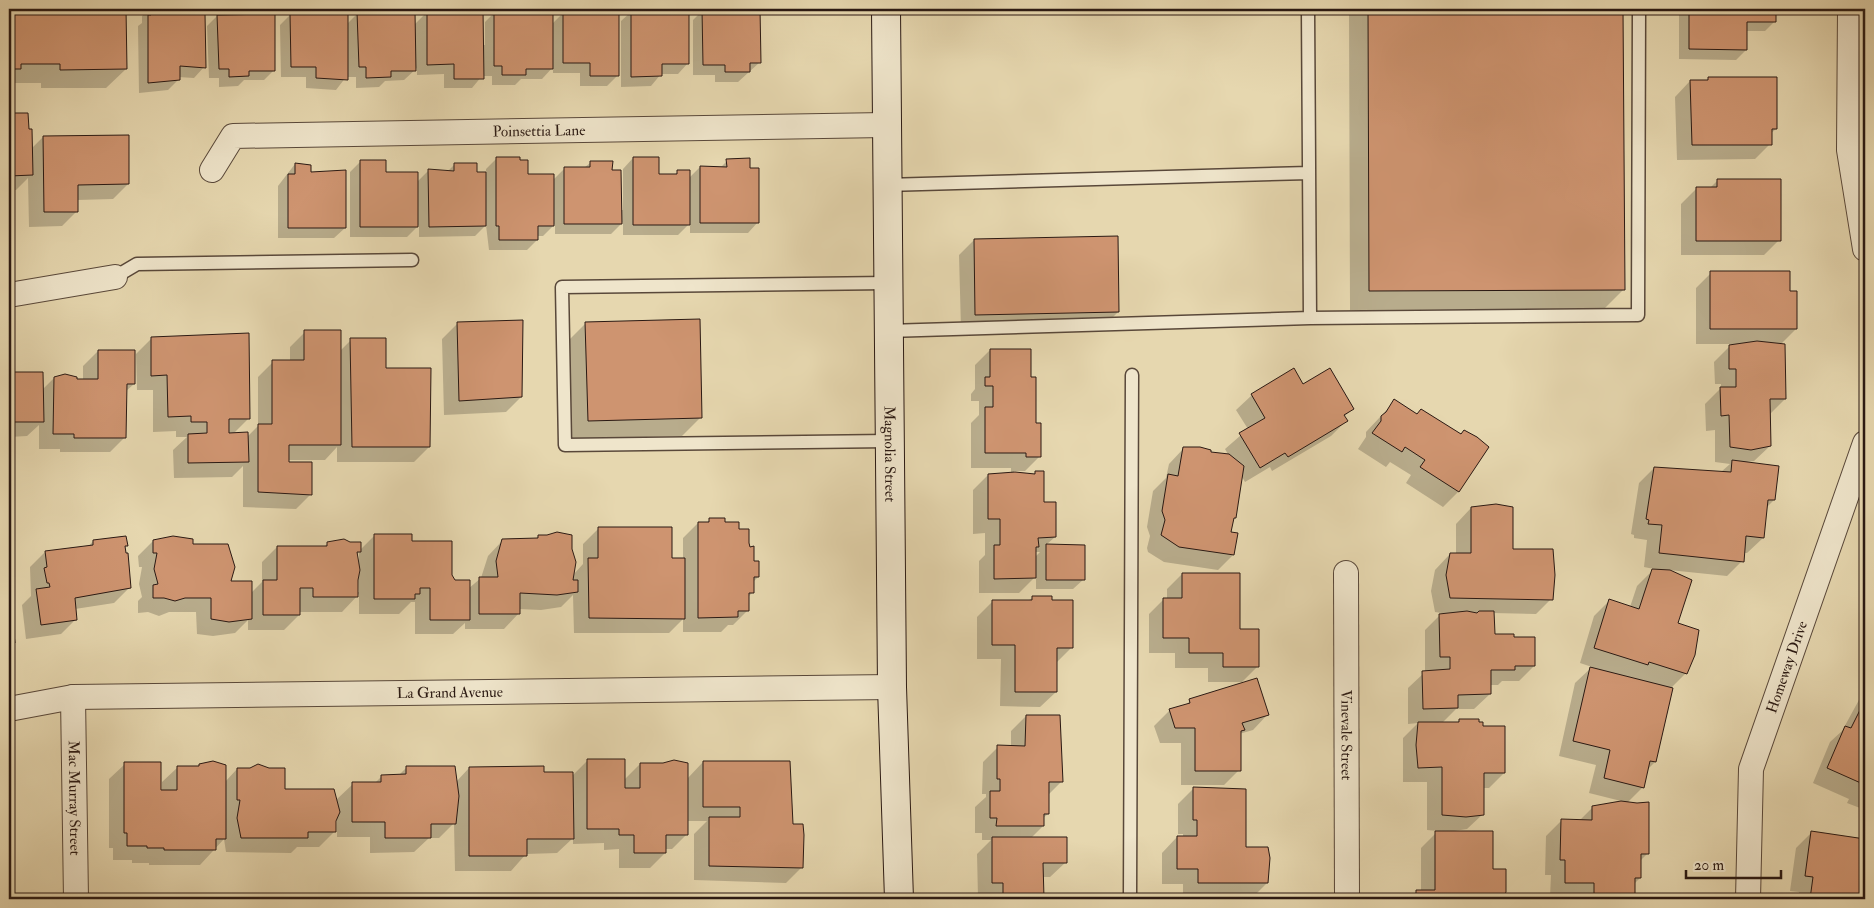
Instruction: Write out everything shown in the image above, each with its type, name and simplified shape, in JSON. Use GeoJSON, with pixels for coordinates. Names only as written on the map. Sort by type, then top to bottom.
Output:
{"type":"FeatureCollection","features":[{"type":"Feature","properties":{"kind":"main road","name":"Magnolia Street"},"geometry":{"type":"LineString","coordinates":[[886,9],[885,125],[892,687],[899,899]]}},
{"type":"Feature","properties":{"kind":"street"},"geometry":{"type":"LineString","coordinates":[[1850,9],[1857,150],[1865,250]]}},
{"type":"Feature","properties":{"kind":"street","name":"Poinsettia Lane"},"geometry":{"type":"LineString","coordinates":[[212,170],[234,136],[885,125]]}},
{"type":"Feature","properties":{"kind":"street"},"geometry":{"type":"LineString","coordinates":[[9,294],[115,277]]}},
{"type":"Feature","properties":{"kind":"street","name":"Homeway Drive"},"geometry":{"type":"LineString","coordinates":[[1748,899],[1751,769],[1865,443]]}},
{"type":"Feature","properties":{"kind":"street","name":"Vinevale Street"},"geometry":{"type":"LineString","coordinates":[[1346,573],[1347,899]]}},
{"type":"Feature","properties":{"kind":"street","name":"La Grand Avenue"},"geometry":{"type":"LineString","coordinates":[[9,709],[73,697],[892,687]]}},
{"type":"Feature","properties":{"kind":"street","name":"Mac Murray Street"},"geometry":{"type":"LineString","coordinates":[[73,697],[76,899]]}},
{"type":"Feature","properties":{"kind":"lane"},"geometry":{"type":"LineString","coordinates":[[1308,9],[1310,318]]}},
{"type":"Feature","properties":{"kind":"lane"},"geometry":{"type":"LineString","coordinates":[[888,332],[1310,318],[1638,314],[1639,9]]}},
{"type":"Feature","properties":{"kind":"lane"},"geometry":{"type":"LineString","coordinates":[[886,185],[1309,173]]}},
{"type":"Feature","properties":{"kind":"lane"},"geometry":{"type":"LineString","coordinates":[[115,277],[137,264],[412,260]]}},
{"type":"Feature","properties":{"kind":"lane"},"geometry":{"type":"LineString","coordinates":[[888,283],[562,287],[565,446],[889,441]]}},
{"type":"Feature","properties":{"kind":"lane"},"geometry":{"type":"LineString","coordinates":[[1130,899],[1132,375]]}},
{"type":"Feature","properties":{"kind":"building"},"geometry":{"type":"Polygon","coordinates":[[[9,9],[126,9],[127,69],[60,70],[60,64],[21,64],[21,69],[9,69],[9,9]]]}},
{"type":"Feature","properties":{"kind":"building"},"geometry":{"type":"Polygon","coordinates":[[[151,9],[190,9],[190,14],[205,14],[206,68],[180,66],[180,80],[148,83],[148,15],[151,15],[151,9]]]}},
{"type":"Feature","properties":{"kind":"building"},"geometry":{"type":"Polygon","coordinates":[[[631,9],[689,9],[689,64],[662,64],[662,76],[631,77],[631,9]]]}},
{"type":"Feature","properties":{"kind":"building"},"geometry":{"type":"Polygon","coordinates":[[[702,9],[760,9],[761,63],[750,63],[750,72],[725,72],[725,65],[703,65],[702,9]]]}},
{"type":"Feature","properties":{"kind":"building"},"geometry":{"type":"Polygon","coordinates":[[[1368,9],[1623,9],[1625,290],[1369,291],[1368,9]]]}},
{"type":"Feature","properties":{"kind":"building"},"geometry":{"type":"Polygon","coordinates":[[[1689,9],[1776,9],[1776,22],[1747,22],[1747,50],[1689,49],[1689,9]]]}},
{"type":"Feature","properties":{"kind":"building"},"geometry":{"type":"Polygon","coordinates":[[[483,10],[484,79],[454,79],[454,64],[427,65],[427,11],[483,10]]]}},
{"type":"Feature","properties":{"kind":"building"},"geometry":{"type":"Polygon","coordinates":[[[494,10],[553,10],[553,69],[526,69],[526,75],[502,75],[502,66],[494,66],[494,10]]]}},
{"type":"Feature","properties":{"kind":"building"},"geometry":{"type":"Polygon","coordinates":[[[563,11],[619,11],[619,76],[590,76],[590,63],[563,63],[563,11]]]}},
{"type":"Feature","properties":{"kind":"building"},"geometry":{"type":"Polygon","coordinates":[[[357,12],[415,12],[416,71],[391,71],[391,77],[366,78],[366,67],[359,67],[357,12]]]}},
{"type":"Feature","properties":{"kind":"building"},"geometry":{"type":"Polygon","coordinates":[[[275,14],[275,71],[249,71],[249,76],[229,77],[229,69],[219,69],[217,15],[275,14]]]}},
{"type":"Feature","properties":{"kind":"building"},"geometry":{"type":"Polygon","coordinates":[[[290,14],[348,14],[348,80],[316,78],[316,67],[291,67],[290,14]]]}},
{"type":"Feature","properties":{"kind":"building"},"geometry":{"type":"Polygon","coordinates":[[[1708,77],[1777,77],[1777,129],[1772,129],[1772,145],[1692,145],[1690,80],[1708,80],[1708,77]]]}},
{"type":"Feature","properties":{"kind":"building"},"geometry":{"type":"Polygon","coordinates":[[[9,113],[28,113],[29,129],[32,129],[33,175],[9,176],[9,113]]]}},
{"type":"Feature","properties":{"kind":"building"},"geometry":{"type":"Polygon","coordinates":[[[129,135],[129,184],[78,185],[78,212],[44,212],[43,136],[129,135]]]}},
{"type":"Feature","properties":{"kind":"building"},"geometry":{"type":"Polygon","coordinates":[[[496,157],[520,157],[520,160],[528,160],[528,174],[554,174],[554,226],[538,226],[538,240],[499,240],[499,226],[496,226],[496,157]]]}},
{"type":"Feature","properties":{"kind":"building"},"geometry":{"type":"Polygon","coordinates":[[[633,157],[659,157],[659,174],[677,174],[677,170],[690,170],[690,225],[633,225],[633,157]]]}},
{"type":"Feature","properties":{"kind":"building"},"geometry":{"type":"Polygon","coordinates":[[[750,158],[750,168],[759,168],[759,223],[700,223],[700,166],[727,167],[726,159],[750,158]]]}},
{"type":"Feature","properties":{"kind":"building"},"geometry":{"type":"Polygon","coordinates":[[[360,160],[386,160],[386,172],[418,172],[418,227],[360,227],[360,160]]]}},
{"type":"Feature","properties":{"kind":"building"},"geometry":{"type":"Polygon","coordinates":[[[590,161],[613,161],[612,170],[621,170],[622,224],[564,224],[564,167],[590,167],[590,161]]]}},
{"type":"Feature","properties":{"kind":"building"},"geometry":{"type":"Polygon","coordinates":[[[295,163],[311,165],[311,172],[346,170],[346,228],[288,228],[288,174],[295,174],[295,163]]]}},
{"type":"Feature","properties":{"kind":"building"},"geometry":{"type":"Polygon","coordinates":[[[454,163],[477,163],[477,172],[486,172],[486,226],[429,227],[428,169],[454,171],[454,163]]]}},
{"type":"Feature","properties":{"kind":"building"},"geometry":{"type":"Polygon","coordinates":[[[1717,179],[1781,179],[1781,241],[1696,241],[1696,187],[1717,187],[1717,179]]]}},
{"type":"Feature","properties":{"kind":"building"},"geometry":{"type":"Polygon","coordinates":[[[1118,236],[1119,312],[975,315],[974,239],[1118,236]]]}},
{"type":"Feature","properties":{"kind":"building"},"geometry":{"type":"Polygon","coordinates":[[[1710,271],[1790,271],[1790,291],[1797,291],[1797,329],[1710,329],[1710,271]]]}},
{"type":"Feature","properties":{"kind":"building"},"geometry":{"type":"Polygon","coordinates":[[[700,319],[702,418],[588,421],[585,322],[700,319]]]}},
{"type":"Feature","properties":{"kind":"building"},"geometry":{"type":"Polygon","coordinates":[[[523,320],[522,397],[459,401],[457,322],[523,320]]]}},
{"type":"Feature","properties":{"kind":"building"},"geometry":{"type":"Polygon","coordinates":[[[304,330],[341,330],[341,445],[289,445],[289,462],[312,462],[312,495],[258,492],[258,424],[272,424],[272,360],[304,360],[304,330]]]}},
{"type":"Feature","properties":{"kind":"building"},"geometry":{"type":"Polygon","coordinates":[[[249,333],[250,419],[229,419],[229,433],[248,432],[249,462],[188,463],[188,434],[207,433],[207,422],[191,422],[191,416],[168,417],[167,375],[151,376],[151,337],[249,333]]]}},
{"type":"Feature","properties":{"kind":"building"},"geometry":{"type":"Polygon","coordinates":[[[350,338],[386,338],[386,368],[431,368],[430,447],[352,447],[350,338]]]}},
{"type":"Feature","properties":{"kind":"building"},"geometry":{"type":"Polygon","coordinates":[[[1757,341],[1785,344],[1786,399],[1770,399],[1771,446],[1751,450],[1730,447],[1729,415],[1721,416],[1720,387],[1736,387],[1736,369],[1729,369],[1729,345],[1757,341]]]}},
{"type":"Feature","properties":{"kind":"building"},"geometry":{"type":"Polygon","coordinates":[[[990,349],[1031,349],[1031,377],[1036,377],[1036,423],[1041,423],[1041,457],[1026,457],[1026,453],[985,453],[985,407],[993,407],[993,386],[985,386],[985,377],[990,377],[990,349]]]}},
{"type":"Feature","properties":{"kind":"building"},"geometry":{"type":"Polygon","coordinates":[[[98,350],[135,350],[135,384],[127,384],[126,438],[74,438],[74,434],[53,434],[54,377],[65,374],[77,377],[77,379],[98,379],[98,350]]]}},
{"type":"Feature","properties":{"kind":"building"},"geometry":{"type":"Polygon","coordinates":[[[1294,368],[1303,384],[1330,368],[1354,409],[1344,415],[1348,421],[1288,457],[1285,453],[1260,468],[1239,433],[1265,418],[1251,394],[1294,368]]]}},
{"type":"Feature","properties":{"kind":"building"},"geometry":{"type":"Polygon","coordinates":[[[9,372],[43,372],[44,422],[9,422],[9,372]]]}},
{"type":"Feature","properties":{"kind":"building"},"geometry":{"type":"Polygon","coordinates":[[[1394,399],[1417,414],[1421,409],[1461,434],[1464,430],[1477,437],[1489,447],[1459,492],[1420,467],[1425,460],[1405,447],[1402,452],[1372,433],[1381,421],[1381,416],[1386,412],[1394,399]]]}},
{"type":"Feature","properties":{"kind":"building"},"geometry":{"type":"Polygon","coordinates":[[[1183,447],[1200,447],[1211,450],[1211,452],[1229,454],[1244,466],[1236,518],[1234,518],[1231,532],[1238,533],[1234,555],[1179,547],[1161,535],[1165,520],[1162,511],[1168,474],[1178,476],[1183,447]]]}},
{"type":"Feature","properties":{"kind":"building"},"geometry":{"type":"Polygon","coordinates":[[[1732,460],[1779,466],[1775,500],[1768,500],[1764,538],[1746,536],[1744,562],[1659,553],[1662,525],[1648,524],[1649,520],[1646,519],[1654,467],[1731,472],[1732,460]]]}},
{"type":"Feature","properties":{"kind":"building"},"geometry":{"type":"Polygon","coordinates":[[[1035,471],[1044,471],[1044,502],[1056,502],[1056,537],[1038,538],[1039,547],[1036,547],[1036,578],[994,579],[994,545],[1000,545],[1000,519],[988,519],[988,474],[1015,472],[1035,474],[1035,471]]]}},
{"type":"Feature","properties":{"kind":"building"},"geometry":{"type":"Polygon","coordinates":[[[1496,504],[1513,507],[1513,549],[1553,549],[1555,575],[1553,600],[1450,598],[1446,575],[1450,553],[1471,553],[1471,507],[1496,504]]]}},
{"type":"Feature","properties":{"kind":"building"},"geometry":{"type":"Polygon","coordinates":[[[709,518],[725,518],[725,522],[739,522],[739,529],[749,529],[750,547],[754,546],[754,561],[759,561],[759,577],[754,577],[754,593],[749,593],[749,611],[738,611],[738,617],[698,618],[698,522],[709,522],[709,518]]]}},
{"type":"Feature","properties":{"kind":"building"},"geometry":{"type":"Polygon","coordinates":[[[598,527],[672,527],[672,558],[685,558],[685,619],[589,618],[588,558],[598,558],[598,527]]]}},
{"type":"Feature","properties":{"kind":"building"},"geometry":{"type":"Polygon","coordinates":[[[557,532],[572,535],[572,549],[576,562],[573,580],[578,580],[578,592],[557,595],[520,593],[520,614],[479,614],[479,577],[498,577],[496,561],[502,539],[538,538],[538,535],[557,532]]]}},
{"type":"Feature","properties":{"kind":"building"},"geometry":{"type":"Polygon","coordinates":[[[374,534],[412,534],[412,541],[452,541],[452,575],[455,580],[470,580],[470,620],[430,620],[430,588],[420,588],[420,594],[415,594],[415,599],[374,599],[374,534]]]}},
{"type":"Feature","properties":{"kind":"building"},"geometry":{"type":"Polygon","coordinates":[[[126,536],[128,546],[125,546],[126,553],[128,553],[131,588],[75,598],[77,620],[41,625],[36,589],[50,587],[49,583],[47,583],[44,568],[47,567],[45,551],[93,545],[93,540],[126,536]]]}},
{"type":"Feature","properties":{"kind":"building"},"geometry":{"type":"Polygon","coordinates":[[[173,536],[193,539],[193,544],[228,544],[235,567],[231,581],[252,581],[252,619],[229,622],[211,619],[211,598],[185,598],[175,601],[153,598],[153,585],[158,584],[154,569],[157,553],[153,553],[153,540],[173,536]]]}},
{"type":"Feature","properties":{"kind":"building"},"geometry":{"type":"Polygon","coordinates":[[[344,539],[350,542],[361,542],[361,552],[357,552],[360,570],[358,597],[313,597],[313,588],[300,588],[300,615],[263,615],[263,580],[277,580],[277,546],[327,546],[327,542],[344,539]]]}},
{"type":"Feature","properties":{"kind":"building"},"geometry":{"type":"Polygon","coordinates":[[[1046,544],[1085,545],[1085,580],[1046,580],[1046,544]]]}},
{"type":"Feature","properties":{"kind":"building"},"geometry":{"type":"Polygon","coordinates":[[[1652,569],[1670,570],[1692,580],[1678,623],[1699,630],[1695,655],[1687,674],[1649,662],[1648,665],[1594,648],[1609,599],[1639,609],[1652,569]]]}},
{"type":"Feature","properties":{"kind":"building"},"geometry":{"type":"Polygon","coordinates":[[[1182,573],[1240,573],[1240,629],[1259,629],[1259,667],[1223,667],[1223,653],[1189,653],[1189,638],[1163,638],[1163,598],[1182,598],[1182,573]]]}},
{"type":"Feature","properties":{"kind":"building"},"geometry":{"type":"Polygon","coordinates":[[[9,587],[15,643],[9,644],[9,587]]]}},
{"type":"Feature","properties":{"kind":"building"},"geometry":{"type":"Polygon","coordinates":[[[1032,596],[1052,596],[1052,600],[1073,600],[1073,648],[1057,648],[1057,692],[1015,692],[1015,645],[992,645],[992,600],[1032,600],[1032,596]]]}},
{"type":"Feature","properties":{"kind":"building"},"geometry":{"type":"Polygon","coordinates":[[[1467,611],[1477,613],[1479,611],[1494,611],[1495,634],[1514,634],[1514,637],[1535,637],[1535,666],[1515,666],[1515,670],[1491,670],[1491,694],[1458,695],[1458,708],[1423,709],[1422,671],[1450,669],[1450,657],[1440,657],[1439,614],[1467,611]]]}},
{"type":"Feature","properties":{"kind":"building"},"geometry":{"type":"Polygon","coordinates":[[[1590,667],[1673,688],[1656,762],[1650,761],[1644,788],[1604,778],[1610,750],[1573,741],[1590,667]]]}},
{"type":"Feature","properties":{"kind":"building"},"geometry":{"type":"Polygon","coordinates":[[[1257,678],[1269,715],[1242,723],[1245,730],[1241,731],[1241,771],[1195,771],[1195,728],[1175,728],[1169,709],[1190,703],[1189,699],[1257,678]]]}},
{"type":"Feature","properties":{"kind":"building"},"geometry":{"type":"Polygon","coordinates":[[[1865,700],[1865,789],[1862,788],[1863,784],[1827,768],[1845,726],[1851,728],[1865,700]]]}},
{"type":"Feature","properties":{"kind":"building"},"geometry":{"type":"Polygon","coordinates":[[[1026,715],[1060,715],[1063,782],[1049,782],[1049,814],[1044,814],[1044,826],[996,826],[997,818],[990,818],[990,791],[1000,791],[1000,779],[997,779],[997,745],[1025,746],[1026,715]]]}},
{"type":"Feature","properties":{"kind":"building"},"geometry":{"type":"Polygon","coordinates":[[[1459,719],[1479,719],[1479,722],[1483,722],[1483,726],[1505,726],[1505,773],[1484,773],[1484,815],[1466,817],[1442,815],[1442,767],[1418,768],[1416,745],[1418,722],[1459,722],[1459,719]]]}},
{"type":"Feature","properties":{"kind":"building"},"geometry":{"type":"Polygon","coordinates":[[[587,759],[625,759],[625,788],[640,788],[640,763],[663,763],[674,760],[688,763],[688,835],[666,835],[666,853],[634,853],[634,835],[619,835],[619,829],[587,829],[587,759]]]}},
{"type":"Feature","properties":{"kind":"building"},"geometry":{"type":"Polygon","coordinates":[[[213,761],[226,765],[226,839],[216,839],[216,850],[164,850],[164,848],[147,848],[147,846],[127,846],[127,833],[124,833],[124,762],[161,762],[161,790],[177,790],[177,766],[199,766],[199,764],[213,761]]]}},
{"type":"Feature","properties":{"kind":"building"},"geometry":{"type":"Polygon","coordinates":[[[703,761],[790,761],[793,824],[803,824],[803,868],[709,866],[709,817],[740,817],[740,807],[703,807],[703,761]]]}},
{"type":"Feature","properties":{"kind":"building"},"geometry":{"type":"Polygon","coordinates":[[[258,764],[269,768],[285,768],[285,789],[334,789],[340,812],[336,821],[336,832],[308,832],[308,838],[241,838],[237,818],[240,800],[237,800],[237,768],[250,768],[258,764]]]}},
{"type":"Feature","properties":{"kind":"building"},"geometry":{"type":"Polygon","coordinates":[[[406,766],[455,766],[459,796],[456,824],[431,824],[431,838],[385,838],[385,822],[352,822],[352,782],[381,782],[381,775],[406,774],[406,766]]]}},
{"type":"Feature","properties":{"kind":"building"},"geometry":{"type":"Polygon","coordinates":[[[544,766],[544,772],[573,772],[574,839],[527,839],[527,856],[469,856],[469,767],[544,766]]]}},
{"type":"Feature","properties":{"kind":"building"},"geometry":{"type":"Polygon","coordinates":[[[1193,787],[1246,789],[1246,847],[1268,847],[1270,858],[1268,883],[1198,883],[1198,869],[1177,869],[1177,836],[1197,836],[1197,820],[1193,820],[1193,787]]]}},
{"type":"Feature","properties":{"kind":"building"},"geometry":{"type":"Polygon","coordinates":[[[1621,801],[1649,802],[1649,854],[1641,854],[1641,878],[1635,878],[1635,899],[1594,899],[1594,883],[1565,883],[1565,860],[1560,860],[1561,819],[1592,820],[1592,806],[1621,801]]]}},
{"type":"Feature","properties":{"kind":"building"},"geometry":{"type":"Polygon","coordinates":[[[1435,831],[1493,831],[1493,869],[1506,869],[1506,892],[1503,898],[1416,899],[1416,890],[1435,890],[1435,831]]]}},
{"type":"Feature","properties":{"kind":"building"},"geometry":{"type":"Polygon","coordinates":[[[1811,831],[1865,839],[1865,899],[1810,899],[1813,877],[1805,876],[1811,831]]]}},
{"type":"Feature","properties":{"kind":"building"},"geometry":{"type":"Polygon","coordinates":[[[992,837],[1067,837],[1067,863],[1043,863],[1044,898],[1055,899],[1003,899],[1003,883],[992,883],[992,837]]]}},
{"type":"Feature","properties":{"kind":"building"},"geometry":{"type":"Polygon","coordinates":[[[1207,895],[1268,897],[1268,899],[1189,899],[1202,898],[1207,895]]]}}]}
